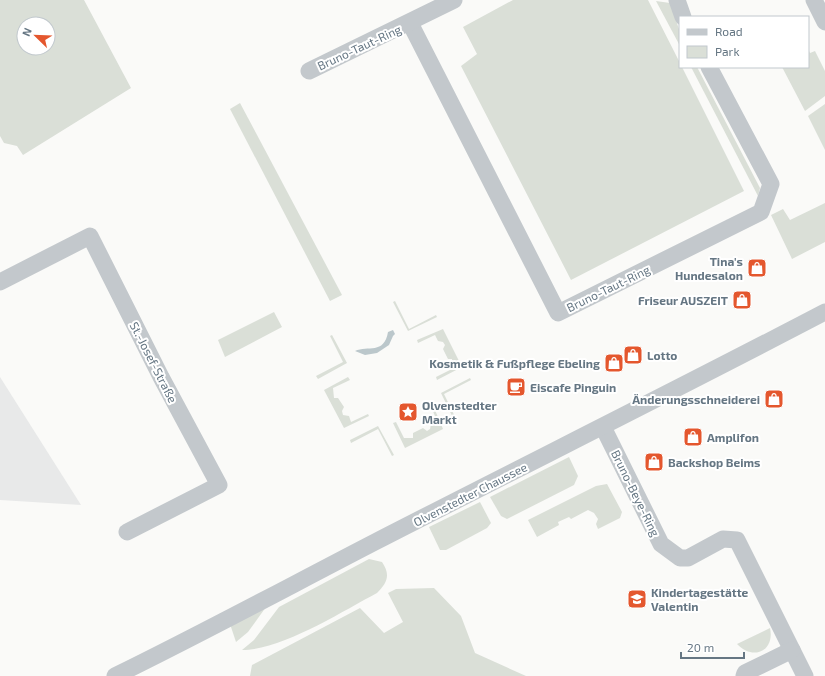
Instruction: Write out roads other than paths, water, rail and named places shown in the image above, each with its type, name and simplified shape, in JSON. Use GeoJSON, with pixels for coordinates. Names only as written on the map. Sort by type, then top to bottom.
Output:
{"type":"FeatureCollection","features":[{"type":"Feature","properties":{"kind":"street","name":"Bruno-Taut-Ring"},"geometry":{"type":"LineString","coordinates":[[309,71],[410,23],[454,0]]}},
{"type":"Feature","properties":{"kind":"street"},"geometry":{"type":"LineString","coordinates":[[677,0],[684,16]]}},
{"type":"Feature","properties":{"kind":"street"},"geometry":{"type":"LineString","coordinates":[[814,0],[825,22]]}},
{"type":"Feature","properties":{"kind":"street","name":"Bruno-Taut-Ring"},"geometry":{"type":"LineString","coordinates":[[410,23],[558,313],[762,212],[771,184],[710,68]]}},
{"type":"Feature","properties":{"kind":"street","name":"St.-Josef-Straße"},"geometry":{"type":"LineString","coordinates":[[0,282],[90,236],[161,377],[219,485],[128,532]]}},
{"type":"Feature","properties":{"kind":"street","name":"Olvenstedter Chaussee"},"geometry":{"type":"LineString","coordinates":[[115,676],[210,630],[222,622],[825,312]]}},
{"type":"Feature","properties":{"kind":"street","name":"Bruno-Beye-Ring"},"geometry":{"type":"LineString","coordinates":[[603,427],[661,544],[680,558],[688,558],[723,539],[737,540],[805,676]]}},
{"type":"Feature","properties":{"kind":"street"},"geometry":{"type":"LineString","coordinates":[[744,676],[745,673],[792,650]]}},
{"type":"Feature","properties":{"kind":"place","name":"Tina's Hundesalon"},"geometry":{"type":"Point","coordinates":[757,268]}},
{"type":"Feature","properties":{"kind":"place","name":"Friseur AUSZEIT"},"geometry":{"type":"Point","coordinates":[742,300]}},
{"type":"Feature","properties":{"kind":"place","name":"Lotto"},"geometry":{"type":"Point","coordinates":[633,355]}},
{"type":"Feature","properties":{"kind":"place","name":"Kosmetik & Fußpflege Ebeling"},"geometry":{"type":"Point","coordinates":[614,363]}},
{"type":"Feature","properties":{"kind":"place","name":"Eiscafe Pinguin"},"geometry":{"type":"Point","coordinates":[516,387]}},
{"type":"Feature","properties":{"kind":"place","name":"Änderungsschneiderei"},"geometry":{"type":"Point","coordinates":[774,399]}},
{"type":"Feature","properties":{"kind":"place","name":"Olvenstedter Markt"},"geometry":{"type":"Point","coordinates":[408,412]}},
{"type":"Feature","properties":{"kind":"place","name":"Amplifon"},"geometry":{"type":"Point","coordinates":[693,437]}},
{"type":"Feature","properties":{"kind":"place","name":"Backshop Beims"},"geometry":{"type":"Point","coordinates":[654,462]}},
{"type":"Feature","properties":{"kind":"place","name":"Kindertagestätte Valentin"},"geometry":{"type":"Point","coordinates":[637,599]}}]}
